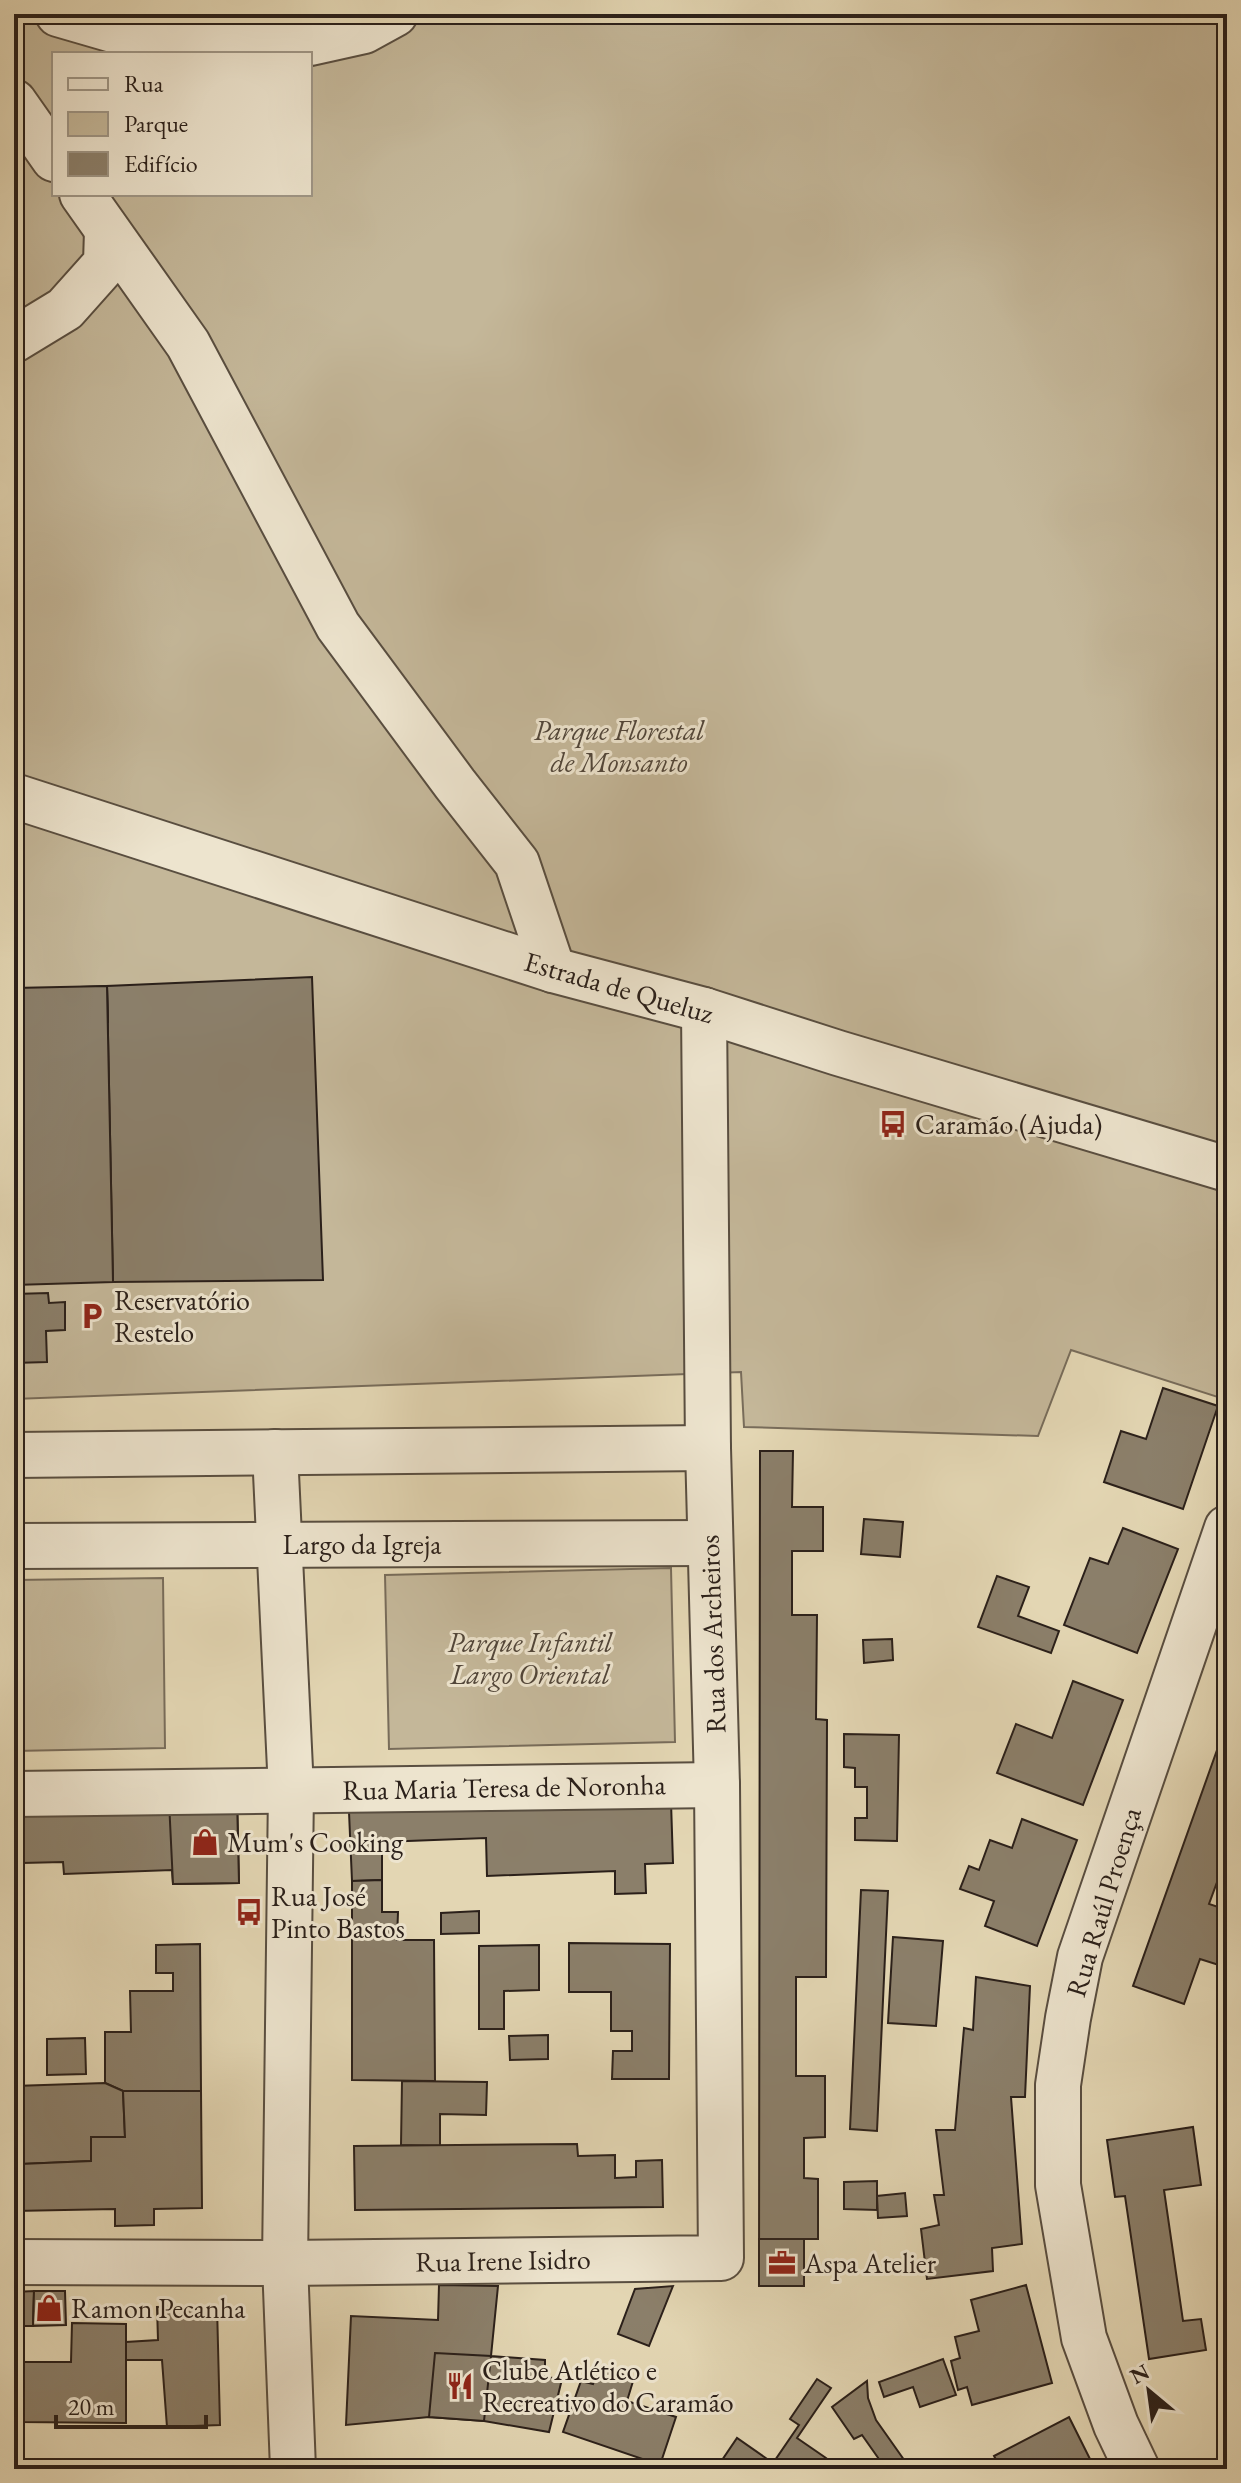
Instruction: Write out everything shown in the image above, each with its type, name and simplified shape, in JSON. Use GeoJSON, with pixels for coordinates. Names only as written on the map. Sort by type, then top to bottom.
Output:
{"type":"FeatureCollection","features":[{"type":"Feature","properties":{"kind":"street"},"geometry":{"type":"LineString","coordinates":[[58,14],[120,32],[191,46],[310,43],[364,31],[395,14]]}},
{"type":"Feature","properties":{"kind":"street"},"geometry":{"type":"LineString","coordinates":[[14,102],[52,156]]}},
{"type":"Feature","properties":{"kind":"street"},"geometry":{"type":"LineString","coordinates":[[83,196],[188,344],[338,626],[517,863],[553,970]]}},
{"type":"Feature","properties":{"kind":"street"},"geometry":{"type":"LineString","coordinates":[[14,340],[65,309],[106,263],[107,231]]}},
{"type":"Feature","properties":{"kind":"street","name":"Estrada de Queluz"},"geometry":{"type":"LineString","coordinates":[[14,796],[553,970],[704,1010],[1227,1169]]}},
{"type":"Feature","properties":{"kind":"street","name":"Rua dos Archeiros"},"geometry":{"type":"LineString","coordinates":[[704,1010],[709,1543],[717,1785],[721,2258]]}},
{"type":"Feature","properties":{"kind":"street"},"geometry":{"type":"LineString","coordinates":[[14,1455],[708,1448]]}},
{"type":"Feature","properties":{"kind":"street"},"geometry":{"type":"LineString","coordinates":[[275,1452],[291,1790],[285,2263],[293,2469]]}},
{"type":"Feature","properties":{"kind":"street","name":"Rua Raúl Proença"},"geometry":{"type":"LineString","coordinates":[[1137,2469],[1116,2425],[1084,2338],[1058,2185],[1058,2085],[1080,1957],[1227,1528]]}},
{"type":"Feature","properties":{"kind":"street","name":"Largo da Igreja"},"geometry":{"type":"LineString","coordinates":[[14,1546],[709,1543]]}},
{"type":"Feature","properties":{"kind":"street","name":"Rua Maria Teresa de Noronha"},"geometry":{"type":"LineString","coordinates":[[14,1794],[717,1785]]}},
{"type":"Feature","properties":{"kind":"street","name":"Rua Irene Isidro"},"geometry":{"type":"LineString","coordinates":[[14,2262],[285,2263],[721,2258]]}},
{"type":"Feature","properties":{"kind":"green space","name":"Parque Florestal de Monsanto"},"geometry":{"type":"Polygon","coordinates":[[[14,14],[1227,14],[1227,1400],[1071,1350],[1038,1436],[744,1427],[741,1372],[14,1399],[14,14]]]}},
{"type":"Feature","properties":{"kind":"green space","name":"Parque Infantil Largo Oriental"},"geometry":{"type":"Polygon","coordinates":[[[671,1568],[675,1742],[389,1749],[385,1575],[671,1568]]]}},
{"type":"Feature","properties":{"kind":"green space"},"geometry":{"type":"Polygon","coordinates":[[[163,1578],[165,1748],[14,1751],[14,1580],[163,1578]]]}},
{"type":"Feature","properties":{"kind":"building"},"geometry":{"type":"Polygon","coordinates":[[[312,977],[323,1280],[113,1282],[107,986],[312,977]]]}},
{"type":"Feature","properties":{"kind":"building"},"geometry":{"type":"Polygon","coordinates":[[[107,986],[108,1022],[82,1022],[81,987],[107,986]]]}},
{"type":"Feature","properties":{"kind":"building"},"geometry":{"type":"Polygon","coordinates":[[[107,986],[113,1282],[14,1285],[14,988],[107,986]]]}},
{"type":"Feature","properties":{"kind":"building"},"geometry":{"type":"Polygon","coordinates":[[[48,1293],[49,1303],[65,1302],[65,1330],[46,1331],[47,1362],[14,1363],[14,1294],[48,1293]]]}},
{"type":"Feature","properties":{"kind":"building"},"geometry":{"type":"Polygon","coordinates":[[[1163,1388],[1218,1406],[1183,1509],[1104,1482],[1121,1431],[1146,1439],[1163,1388]]]}},
{"type":"Feature","properties":{"kind":"building"},"geometry":{"type":"Polygon","coordinates":[[[760,1451],[793,1451],[792,1507],[823,1507],[823,1551],[792,1551],[792,1615],[817,1615],[816,1719],[827,1720],[826,1977],[796,1977],[796,2076],[825,2076],[825,2137],[804,2138],[804,2178],[818,2179],[818,2239],[804,2239],[804,2286],[759,2286],[760,1451]]]}},
{"type":"Feature","properties":{"kind":"building"},"geometry":{"type":"Polygon","coordinates":[[[864,1519],[903,1522],[900,1557],[861,1554],[864,1519]]]}},
{"type":"Feature","properties":{"kind":"building"},"geometry":{"type":"Polygon","coordinates":[[[1123,1528],[1178,1549],[1137,1653],[1064,1625],[1090,1558],[1108,1564],[1123,1528]]]}},
{"type":"Feature","properties":{"kind":"building"},"geometry":{"type":"Polygon","coordinates":[[[997,1576],[1029,1587],[1018,1616],[1059,1631],[1051,1653],[978,1627],[997,1576]]]}},
{"type":"Feature","properties":{"kind":"building"},"geometry":{"type":"Polygon","coordinates":[[[892,1639],[893,1660],[864,1663],[863,1640],[892,1639]]]}},
{"type":"Feature","properties":{"kind":"building"},"geometry":{"type":"Polygon","coordinates":[[[1073,1681],[1123,1700],[1083,1805],[997,1773],[1016,1724],[1052,1738],[1073,1681]]]}},
{"type":"Feature","properties":{"kind":"building"},"geometry":{"type":"Polygon","coordinates":[[[1227,1722],[1227,1855],[1209,1904],[1227,1910],[1227,1953],[1222,1966],[1200,1959],[1184,2004],[1133,1986],[1227,1722]]]}},
{"type":"Feature","properties":{"kind":"building"},"geometry":{"type":"Polygon","coordinates":[[[844,1734],[899,1735],[897,1841],[855,1840],[855,1818],[867,1818],[867,1787],[855,1787],[855,1768],[844,1767],[844,1734]]]}},
{"type":"Feature","properties":{"kind":"building"},"geometry":{"type":"Polygon","coordinates":[[[237,1798],[239,1883],[173,1884],[172,1870],[64,1874],[63,1862],[22,1863],[22,1880],[14,1880],[14,1805],[237,1798]]]}},
{"type":"Feature","properties":{"kind":"building","name":"Mum's Cooking"},"geometry":{"type":"Polygon","coordinates":[[[237,1798],[239,1883],[173,1884],[169,1801],[237,1798]]]}},
{"type":"Feature","properties":{"kind":"building"},"geometry":{"type":"Polygon","coordinates":[[[671,1802],[673,1863],[645,1864],[646,1893],[615,1894],[615,1871],[487,1876],[486,1838],[382,1842],[382,1880],[352,1881],[349,1812],[671,1802]]]}},
{"type":"Feature","properties":{"kind":"building"},"geometry":{"type":"Polygon","coordinates":[[[1022,1819],[1077,1840],[1037,1946],[985,1926],[994,1901],[960,1889],[969,1866],[979,1870],[990,1840],[1012,1848],[1022,1819]]]}},
{"type":"Feature","properties":{"kind":"building"},"geometry":{"type":"Polygon","coordinates":[[[382,1880],[382,1912],[398,1912],[397,1940],[434,1940],[435,2081],[352,2080],[352,1881],[382,1880]]]}},
{"type":"Feature","properties":{"kind":"building"},"geometry":{"type":"Polygon","coordinates":[[[861,1890],[888,1891],[877,2131],[850,2129],[861,1890]]]}},
{"type":"Feature","properties":{"kind":"building"},"geometry":{"type":"Polygon","coordinates":[[[479,1911],[479,1933],[441,1934],[441,1913],[479,1911]]]}},
{"type":"Feature","properties":{"kind":"building"},"geometry":{"type":"Polygon","coordinates":[[[893,1937],[943,1941],[936,2026],[888,2023],[893,1937]]]}},
{"type":"Feature","properties":{"kind":"building"},"geometry":{"type":"Polygon","coordinates":[[[569,1943],[670,1944],[669,2079],[612,2079],[613,2051],[632,2051],[632,2031],[611,2031],[611,1992],[569,1992],[569,1943]]]}},
{"type":"Feature","properties":{"kind":"building"},"geometry":{"type":"Polygon","coordinates":[[[200,1944],[201,2091],[123,2091],[105,2083],[105,2032],[131,2032],[130,1991],[173,1991],[173,1973],[156,1973],[156,1945],[200,1944]]]}},
{"type":"Feature","properties":{"kind":"building"},"geometry":{"type":"Polygon","coordinates":[[[539,1945],[539,1990],[504,1991],[504,2029],[479,2029],[479,1946],[539,1945]]]}},
{"type":"Feature","properties":{"kind":"building"},"geometry":{"type":"Polygon","coordinates":[[[976,1977],[1030,1986],[1025,2097],[1011,2097],[1022,2244],[992,2248],[993,2271],[927,2279],[921,2229],[939,2225],[934,2195],[944,2195],[936,2130],[955,2130],[964,2028],[973,2030],[976,1977]]]}},
{"type":"Feature","properties":{"kind":"building"},"geometry":{"type":"Polygon","coordinates":[[[548,2035],[548,2059],[510,2060],[509,2036],[548,2035]]]}},
{"type":"Feature","properties":{"kind":"building"},"geometry":{"type":"Polygon","coordinates":[[[85,2038],[86,2074],[47,2075],[47,2039],[85,2038]]]}},
{"type":"Feature","properties":{"kind":"building"},"geometry":{"type":"Polygon","coordinates":[[[402,2081],[487,2082],[486,2115],[440,2114],[440,2146],[401,2145],[402,2081]]]}},
{"type":"Feature","properties":{"kind":"building"},"geometry":{"type":"Polygon","coordinates":[[[105,2083],[123,2091],[125,2137],[91,2137],[91,2161],[21,2164],[20,2124],[14,2125],[14,2086],[105,2083]]]}},
{"type":"Feature","properties":{"kind":"building"},"geometry":{"type":"Polygon","coordinates":[[[123,2091],[201,2091],[202,2208],[154,2209],[154,2225],[115,2226],[115,2209],[14,2211],[14,2149],[22,2149],[21,2164],[91,2161],[91,2137],[125,2137],[123,2091]]]}},
{"type":"Feature","properties":{"kind":"building"},"geometry":{"type":"Polygon","coordinates":[[[1193,2127],[1201,2185],[1164,2190],[1183,2321],[1201,2319],[1206,2350],[1149,2359],[1125,2196],[1115,2197],[1107,2140],[1193,2127]]]}},
{"type":"Feature","properties":{"kind":"building"},"geometry":{"type":"Polygon","coordinates":[[[577,2144],[578,2156],[615,2155],[615,2178],[636,2177],[636,2161],[662,2160],[663,2207],[355,2210],[354,2146],[577,2144]]]}},
{"type":"Feature","properties":{"kind":"building"},"geometry":{"type":"Polygon","coordinates":[[[877,2181],[877,2210],[844,2209],[844,2182],[877,2181]]]}},
{"type":"Feature","properties":{"kind":"building"},"geometry":{"type":"Polygon","coordinates":[[[905,2193],[907,2216],[878,2218],[877,2196],[905,2193]]]}},
{"type":"Feature","properties":{"kind":"building","name":"Aspa Atelier"},"geometry":{"type":"Polygon","coordinates":[[[759,2239],[804,2239],[804,2286],[759,2286],[759,2239]]]}},
{"type":"Feature","properties":{"kind":"building"},"geometry":{"type":"Polygon","coordinates":[[[439,2285],[498,2286],[491,2356],[545,2360],[545,2377],[562,2379],[549,2432],[484,2421],[429,2417],[346,2425],[351,2316],[438,2320],[439,2285]]]}},
{"type":"Feature","properties":{"kind":"building"},"geometry":{"type":"Polygon","coordinates":[[[1026,2285],[1052,2383],[972,2405],[967,2387],[958,2390],[951,2361],[960,2358],[955,2337],[979,2331],[971,2300],[1026,2285]]]}},
{"type":"Feature","properties":{"kind":"building"},"geometry":{"type":"Polygon","coordinates":[[[673,2286],[649,2346],[618,2334],[635,2289],[673,2286]]]}},
{"type":"Feature","properties":{"kind":"building"},"geometry":{"type":"Polygon","coordinates":[[[34,2291],[33,2326],[14,2326],[14,2292],[34,2291]]]}},
{"type":"Feature","properties":{"kind":"building","name":"Ramon Pecanha"},"geometry":{"type":"Polygon","coordinates":[[[34,2291],[65,2291],[66,2325],[33,2326],[34,2291]]]}},
{"type":"Feature","properties":{"kind":"building"},"geometry":{"type":"Polygon","coordinates":[[[217,2306],[220,2425],[167,2427],[162,2360],[126,2360],[126,2342],[158,2340],[157,2307],[217,2306]]]}},
{"type":"Feature","properties":{"kind":"building"},"geometry":{"type":"Polygon","coordinates":[[[72,2323],[126,2324],[126,2423],[20,2422],[20,2362],[71,2362],[72,2323]]]}},
{"type":"Feature","properties":{"kind":"building","name":"Clube Atlético e Recreativo do Caramão"},"geometry":{"type":"Polygon","coordinates":[[[435,2353],[491,2356],[484,2421],[429,2417],[435,2353]]]}},
{"type":"Feature","properties":{"kind":"building"},"geometry":{"type":"Polygon","coordinates":[[[943,2359],[956,2395],[920,2407],[913,2387],[884,2397],[879,2382],[943,2359]]]}},
{"type":"Feature","properties":{"kind":"building"},"geometry":{"type":"Polygon","coordinates":[[[599,2367],[634,2378],[627,2401],[676,2417],[660,2465],[563,2432],[581,2381],[593,2384],[599,2367]]]}},
{"type":"Feature","properties":{"kind":"building"},"geometry":{"type":"Polygon","coordinates":[[[817,2379],[831,2388],[797,2438],[826,2458],[819,2469],[716,2469],[737,2438],[773,2463],[799,2425],[790,2419],[817,2379]]]}},
{"type":"Feature","properties":{"kind":"building"},"geometry":{"type":"Polygon","coordinates":[[[867,2381],[868,2398],[876,2420],[907,2464],[901,2469],[886,2469],[862,2435],[854,2439],[832,2407],[867,2381]]]}},
{"type":"Feature","properties":{"kind":"building"},"geometry":{"type":"Polygon","coordinates":[[[1069,2417],[1095,2469],[1001,2469],[994,2456],[1069,2417]]]}},
{"type":"Feature","properties":{"kind":"place","name":"Caramão (Ajuda)"},"geometry":{"type":"Point","coordinates":[893,1124]}},
{"type":"Feature","properties":{"kind":"place","name":"Reservatório Restelo"},"geometry":{"type":"Point","coordinates":[92,1316]}},
{"type":"Feature","properties":{"kind":"place","name":"Mum's Cooking"},"geometry":{"type":"Point","coordinates":[205,1842]}},
{"type":"Feature","properties":{"kind":"place","name":"Rua José Pinto Bastos"},"geometry":{"type":"Point","coordinates":[249,1912]}},
{"type":"Feature","properties":{"kind":"place","name":"Aspa Atelier"},"geometry":{"type":"Point","coordinates":[782,2263]}},
{"type":"Feature","properties":{"kind":"place","name":"Ramon Pecanha"},"geometry":{"type":"Point","coordinates":[49,2308]}},
{"type":"Feature","properties":{"kind":"place","name":"Clube Atlético e Recreativo do Caramão"},"geometry":{"type":"Point","coordinates":[460,2386]}}]}
